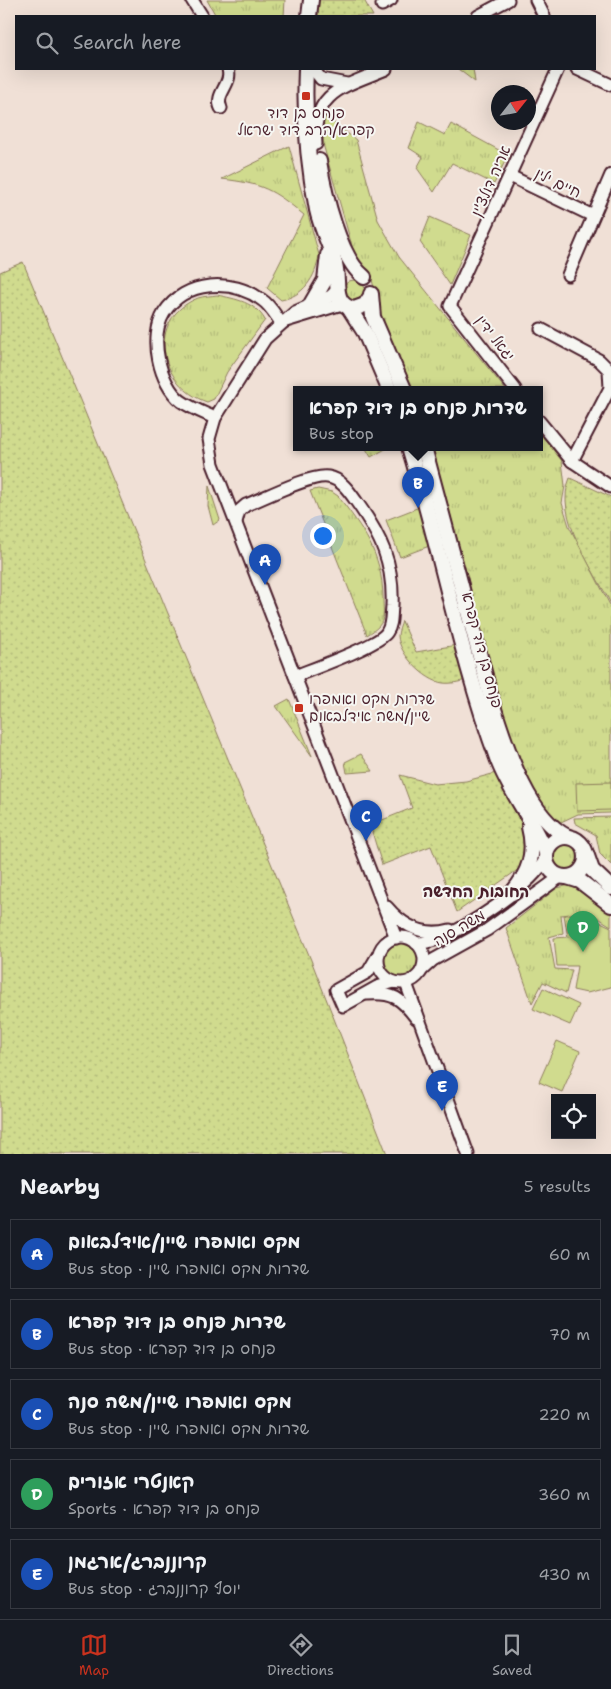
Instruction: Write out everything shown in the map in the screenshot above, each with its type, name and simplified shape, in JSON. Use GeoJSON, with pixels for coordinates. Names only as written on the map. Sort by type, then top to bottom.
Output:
{"type":"FeatureCollection","features":[{"type":"Feature","properties":{"kind":"main road"},"geometry":{"type":"LineString","coordinates":[[309,15],[311,0]]}},
{"type":"Feature","properties":{"kind":"main road"},"geometry":{"type":"LineString","coordinates":[[306,70],[307,113],[313,188],[319,218],[336,267],[337,289],[345,306],[364,333],[388,386]]}},
{"type":"Feature","properties":{"kind":"main road"},"geometry":{"type":"LineString","coordinates":[[307,113],[316,144],[330,213],[350,261],[371,288],[373,317],[403,386]]}},
{"type":"Feature","properties":{"kind":"main road"},"geometry":{"type":"LineString","coordinates":[[311,304],[321,290],[327,272],[327,242]]}},
{"type":"Feature","properties":{"kind":"main road"},"geometry":{"type":"LineString","coordinates":[[337,289],[343,278],[348,275],[359,274],[364,277]]}},
{"type":"Feature","properties":{"kind":"main road"},"geometry":{"type":"LineString","coordinates":[[345,306],[360,308],[365,305],[371,296]]}},
{"type":"Feature","properties":{"kind":"main road","name":"פנחס בן דוד קפרא"},"geometry":{"type":"LineString","coordinates":[[410,451],[480,709],[503,774],[522,810],[539,835],[546,856]]}},
{"type":"Feature","properties":{"kind":"main road","name":"פנחס בן דוד קפרא"},"geometry":{"type":"LineString","coordinates":[[425,451],[494,709],[506,745],[537,808],[554,830],[568,837]]}},
{"type":"Feature","properties":{"kind":"main road"},"geometry":{"type":"LineString","coordinates":[[512,893],[529,869],[532,852],[531,834],[522,810]]}},
{"type":"Feature","properties":{"kind":"main road"},"geometry":{"type":"LineString","coordinates":[[611,888],[592,870],[579,842],[568,837],[552,842],[546,856],[550,870],[564,877],[580,881],[611,904]]}},
{"type":"Feature","properties":{"kind":"main road"},"geometry":{"type":"LineString","coordinates":[[564,877],[580,872],[586,859],[585,852]]}},
{"type":"Feature","properties":{"kind":"street"},"geometry":{"type":"LineString","coordinates":[[192,0],[201,15]]}},
{"type":"Feature","properties":{"kind":"street"},"geometry":{"type":"LineString","coordinates":[[480,15],[508,0]]}},
{"type":"Feature","properties":{"kind":"street"},"geometry":{"type":"LineString","coordinates":[[536,0],[544,15]]}},
{"type":"Feature","properties":{"kind":"street"},"geometry":{"type":"LineString","coordinates":[[220,108],[219,99],[229,77],[228,70]]}},
{"type":"Feature","properties":{"kind":"street"},"geometry":{"type":"LineString","coordinates":[[314,70],[320,79],[347,84]]}},
{"type":"Feature","properties":{"kind":"street"},"geometry":{"type":"LineString","coordinates":[[316,144],[315,124],[321,108],[330,95],[347,84],[383,70]]}},
{"type":"Feature","properties":{"kind":"street","name":"אריה דולצ'ין"},"geometry":{"type":"LineString","coordinates":[[450,306],[558,70]]}},
{"type":"Feature","properties":{"kind":"street"},"geometry":{"type":"LineString","coordinates":[[579,70],[611,85]]}},
{"type":"Feature","properties":{"kind":"street","name":"חיים ילין"},"geometry":{"type":"LineString","coordinates":[[568,275],[611,175]]}},
{"type":"Feature","properties":{"kind":"street","name":"חיים ילין"},"geometry":{"type":"LineString","coordinates":[[510,176],[593,216]]}},
{"type":"Feature","properties":{"kind":"street"},"geometry":{"type":"LineString","coordinates":[[215,418],[182,402],[170,388],[158,354],[158,336],[163,314],[187,292],[196,287],[216,285],[250,293],[263,300],[283,322]]}},
{"type":"Feature","properties":{"kind":"street"},"geometry":{"type":"LineString","coordinates":[[337,289],[331,296],[295,312],[265,339],[215,418],[209,439],[213,464],[396,938]]}},
{"type":"Feature","properties":{"kind":"street"},"geometry":{"type":"LineString","coordinates":[[283,322],[345,306]]}},
{"type":"Feature","properties":{"kind":"street","name":"יגאל ידין"},"geometry":{"type":"LineString","coordinates":[[450,306],[513,386]]}},
{"type":"Feature","properties":{"kind":"street"},"geometry":{"type":"LineString","coordinates":[[541,328],[599,360],[609,370],[610,388],[572,461]]}},
{"type":"Feature","properties":{"kind":"street"},"geometry":{"type":"LineString","coordinates":[[543,426],[572,461],[611,487]]}},
{"type":"Feature","properties":{"kind":"street"},"geometry":{"type":"LineString","coordinates":[[236,522],[239,511],[246,505],[312,478],[328,477],[336,479],[348,490],[378,534],[388,557],[393,587],[391,620],[387,632],[374,643],[295,676]]}},
{"type":"Feature","properties":{"kind":"street"},"geometry":{"type":"LineString","coordinates":[[226,497],[236,505],[246,505]]}},
{"type":"Feature","properties":{"kind":"street","name":"משה סנה"},"geometry":{"type":"LineString","coordinates":[[416,943],[432,942],[461,927],[512,893],[534,877],[546,856]]}},
{"type":"Feature","properties":{"kind":"street","name":"משה סנה"},"geometry":{"type":"LineString","coordinates":[[422,970],[433,960],[494,925],[564,877]]}},
{"type":"Feature","properties":{"kind":"street"},"geometry":{"type":"LineString","coordinates":[[378,892],[394,915],[416,930],[436,932],[461,927]]}},
{"type":"Feature","properties":{"kind":"street"},"geometry":{"type":"LineString","coordinates":[[396,938],[403,938],[416,943],[424,956],[422,970],[418,976],[406,983],[394,982],[377,987],[343,1006],[336,990],[368,972],[383,946],[396,938]]}},
{"type":"Feature","properties":{"kind":"street"},"geometry":{"type":"LineString","coordinates":[[379,953],[379,968],[388,979],[394,982]]}},
{"type":"Feature","properties":{"kind":"street"},"geometry":{"type":"LineString","coordinates":[[406,983],[468,1154]]}},
{"type":"Feature","properties":{"kind":"street"},"geometry":{"type":"LineString","coordinates":[[363,994],[380,993],[395,996],[410,1010],[426,1036]]}},
{"type":"Feature","properties":{"kind":"green space"},"geometry":{"type":"Polygon","coordinates":[[[207,0],[285,0],[284,15],[215,15],[207,0]]]}},
{"type":"Feature","properties":{"kind":"green space"},"geometry":{"type":"Polygon","coordinates":[[[319,0],[364,0],[372,15],[318,15],[319,0]]]}},
{"type":"Feature","properties":{"kind":"green space"},"geometry":{"type":"Polygon","coordinates":[[[459,70],[473,70],[475,82],[459,70]]]}},
{"type":"Feature","properties":{"kind":"green space"},"geometry":{"type":"Polygon","coordinates":[[[324,115],[356,140],[378,220],[399,257],[503,386],[411,386],[380,315],[371,275],[354,253],[323,144],[324,115]]]}},
{"type":"Feature","properties":{"kind":"green space"},"geometry":{"type":"Polygon","coordinates":[[[419,122],[445,135],[451,124],[508,155],[494,184],[452,163],[434,192],[417,168],[423,157],[409,148],[419,122]]]}},
{"type":"Feature","properties":{"kind":"green space"},"geometry":{"type":"Polygon","coordinates":[[[289,146],[319,255],[315,271],[307,285],[296,295],[281,300],[267,288],[304,215],[266,189],[248,183],[222,179],[289,146]]]}},
{"type":"Feature","properties":{"kind":"green space"},"geometry":{"type":"Polygon","coordinates":[[[430,217],[471,235],[450,285],[420,242],[430,217]]]}},
{"type":"Feature","properties":{"kind":"green space"},"geometry":{"type":"Polygon","coordinates":[[[23,262],[311,960],[387,1154],[0,1154],[0,272],[23,262]]]}},
{"type":"Feature","properties":{"kind":"green space"},"geometry":{"type":"Polygon","coordinates":[[[354,280],[362,283],[365,291],[362,299],[354,302],[346,299],[343,291],[346,283],[354,280]]]}},
{"type":"Feature","properties":{"kind":"green space"},"geometry":{"type":"Polygon","coordinates":[[[217,295],[250,305],[265,320],[227,372],[214,399],[207,402],[191,394],[178,382],[169,368],[165,352],[165,336],[170,321],[181,308],[198,298],[217,295]]]}},
{"type":"Feature","properties":{"kind":"green space"},"geometry":{"type":"Polygon","coordinates":[[[543,437],[562,461],[565,486],[562,503],[569,526],[611,607],[611,813],[578,814],[561,822],[541,807],[526,777],[499,704],[468,579],[433,451],[543,451],[543,437]]]}},
{"type":"Feature","properties":{"kind":"green space"},"geometry":{"type":"Polygon","coordinates":[[[367,451],[382,451],[371,457],[367,451]]]}},
{"type":"Feature","properties":{"kind":"green space"},"geometry":{"type":"Polygon","coordinates":[[[570,478],[611,497],[611,604],[586,559],[571,526],[566,493],[570,478]]]}},
{"type":"Feature","properties":{"kind":"green space"},"geometry":{"type":"Polygon","coordinates":[[[209,486],[220,520],[213,525],[208,506],[209,486]]]}},
{"type":"Feature","properties":{"kind":"green space"},"geometry":{"type":"Polygon","coordinates":[[[318,489],[332,492],[338,496],[363,531],[375,554],[382,581],[383,615],[378,627],[367,635],[310,491],[318,489]]]}},
{"type":"Feature","properties":{"kind":"green space"},"geometry":{"type":"Polygon","coordinates":[[[422,506],[432,545],[400,557],[386,520],[422,506]]]}},
{"type":"Feature","properties":{"kind":"green space"},"geometry":{"type":"Polygon","coordinates":[[[402,621],[416,652],[457,645],[466,680],[443,683],[429,677],[414,666],[399,643],[398,634],[402,621]]]}},
{"type":"Feature","properties":{"kind":"green space"},"geometry":{"type":"Polygon","coordinates":[[[289,699],[312,756],[276,706],[289,699]]]}},
{"type":"Feature","properties":{"kind":"green space"},"geometry":{"type":"Polygon","coordinates":[[[361,754],[373,771],[347,773],[345,762],[361,754]]]}},
{"type":"Feature","properties":{"kind":"green space"},"geometry":{"type":"Polygon","coordinates":[[[496,773],[515,807],[524,832],[524,857],[519,869],[457,912],[431,846],[382,865],[370,825],[412,808],[400,775],[435,784],[466,781],[496,773]]]}},
{"type":"Feature","properties":{"kind":"green space"},"geometry":{"type":"Polygon","coordinates":[[[611,782],[611,810],[577,811],[576,783],[611,782]]]}},
{"type":"Feature","properties":{"kind":"green space"},"geometry":{"type":"Polygon","coordinates":[[[611,817],[611,865],[600,854],[596,835],[575,823],[574,818],[611,817]]]}},
{"type":"Feature","properties":{"kind":"green space"},"geometry":{"type":"Polygon","coordinates":[[[566,842],[576,847],[581,857],[576,867],[566,872],[556,867],[551,857],[556,847],[566,842]]]}},
{"type":"Feature","properties":{"kind":"green space"},"geometry":{"type":"Polygon","coordinates":[[[570,885],[611,912],[611,926],[589,912],[561,915],[563,933],[549,937],[555,969],[572,970],[566,993],[543,982],[532,1003],[506,928],[557,888],[570,885]]]}},
{"type":"Feature","properties":{"kind":"green space"},"geometry":{"type":"Polygon","coordinates":[[[584,914],[611,927],[611,987],[587,993],[573,990],[577,966],[557,966],[554,938],[568,937],[564,915],[584,914]]]}},
{"type":"Feature","properties":{"kind":"green space"},"geometry":{"type":"Polygon","coordinates":[[[401,941],[415,946],[420,960],[415,974],[401,979],[387,974],[382,960],[387,946],[401,941]]]}},
{"type":"Feature","properties":{"kind":"green space"},"geometry":{"type":"Polygon","coordinates":[[[543,988],[579,1005],[570,1025],[533,1009],[543,988]]]}},
{"type":"Feature","properties":{"kind":"green space"},"geometry":{"type":"Polygon","coordinates":[[[557,1041],[580,1051],[562,1092],[539,1082],[557,1041]]]}},
{"type":"Feature","properties":{"kind":"place","name":"פנחס בן דוד קפרא/הרב דוד ישראל"},"geometry":{"type":"Point","coordinates":[306,96]}},
{"type":"Feature","properties":{"kind":"place","name":"שדרות פנחס בן דוד קפרא"},"geometry":{"type":"Point","coordinates":[418,508]}},
{"type":"Feature","properties":{"kind":"place","name":"מקס ואמפרו שיין/אידלבאום"},"geometry":{"type":"Point","coordinates":[265,585]}},
{"type":"Feature","properties":{"kind":"place","name":"שדרות מקס ואמפרו שיין/משה אידלבאום"},"geometry":{"type":"Point","coordinates":[299,708]}},
{"type":"Feature","properties":{"kind":"place","name":"מקס ואמפרו שיין/משה סנה"},"geometry":{"type":"Point","coordinates":[366,841]}},
{"type":"Feature","properties":{"kind":"place","name":"קאנטרי אזורים"},"geometry":{"type":"Point","coordinates":[583,952]}},
{"type":"Feature","properties":{"kind":"place","name":"קרוננברג/ארגמן"},"geometry":{"type":"Point","coordinates":[442,1111]}},
{"type":"Feature","properties":{"kind":"district","name":"רחובות החדשה"},"geometry":{"type":"Point","coordinates":[476,891]}}]}
